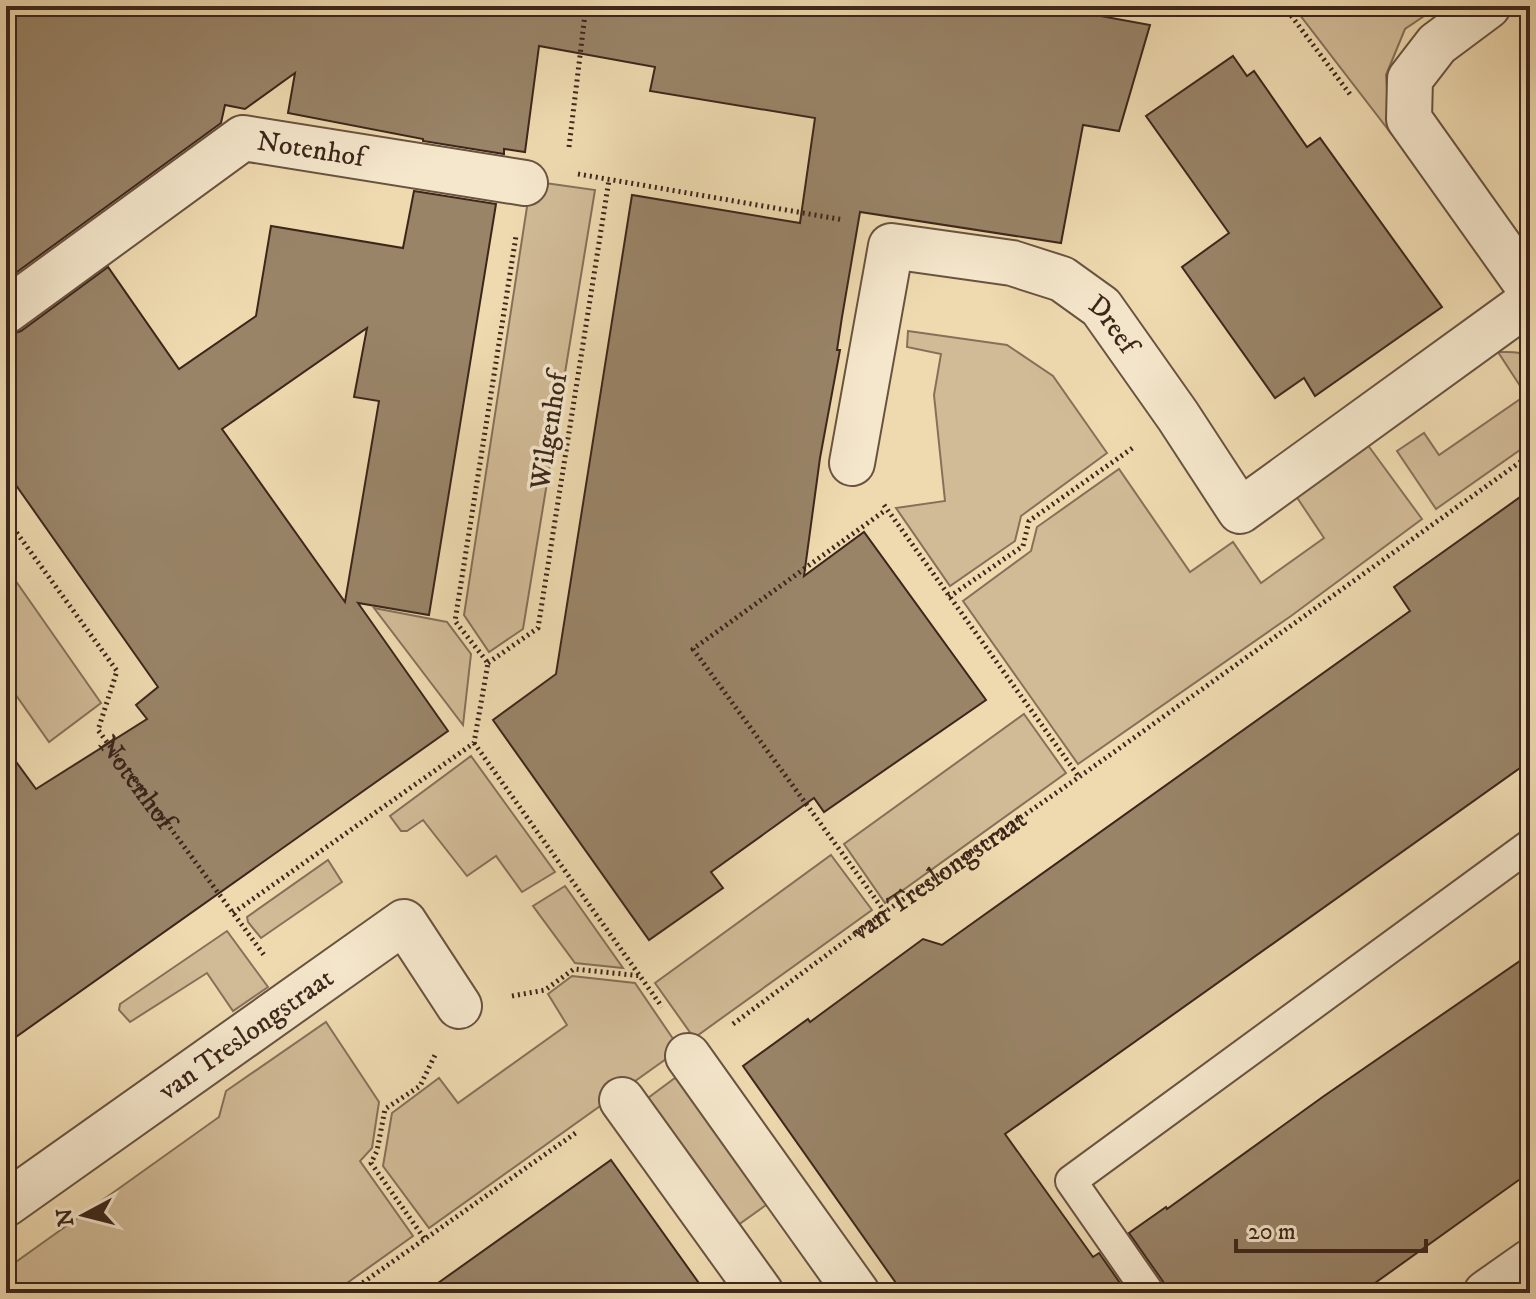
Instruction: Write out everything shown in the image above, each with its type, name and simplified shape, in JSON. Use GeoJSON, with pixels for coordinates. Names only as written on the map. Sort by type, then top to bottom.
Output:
{"type":"FeatureCollection","features":[{"type":"Feature","properties":{"kind":"street"},"geometry":{"type":"LineString","coordinates":[[1488,6],[1437,44],[1410,79],[1409,119],[1530,289]]}},
{"type":"Feature","properties":{"kind":"street","name":"Notenhof"},"geometry":{"type":"LineString","coordinates":[[6,311],[243,138],[525,183]]}},
{"type":"Feature","properties":{"kind":"street"},"geometry":{"type":"LineString","coordinates":[[852,463],[891,246]]}},
{"type":"Feature","properties":{"kind":"street","name":"Dreef"},"geometry":{"type":"LineString","coordinates":[[891,246],[1012,263],[1062,279],[1101,307],[1240,511],[1530,301]]}},
{"type":"Feature","properties":{"kind":"street","name":"van Treslongstraat"},"geometry":{"type":"LineString","coordinates":[[6,1204],[404,922],[459,1006]]}},
{"type":"Feature","properties":{"kind":"street"},"geometry":{"type":"LineString","coordinates":[[688,1056],[857,1293]]}},
{"type":"Feature","properties":{"kind":"street"},"geometry":{"type":"LineString","coordinates":[[622,1100],[761,1293]]}},
{"type":"Feature","properties":{"kind":"street"},"geometry":{"type":"LineString","coordinates":[[1486,1293],[1530,1262]]}},
{"type":"Feature","properties":{"kind":"lane"},"geometry":{"type":"LineString","coordinates":[[1149,1293],[1071,1181],[1530,845]]}},
{"type":"Feature","properties":{"kind":"path"},"geometry":{"type":"LineString","coordinates":[[568,157],[586,6]]}},
{"type":"Feature","properties":{"kind":"path"},"geometry":{"type":"LineString","coordinates":[[566,172],[875,225],[891,246]]}},
{"type":"Feature","properties":{"kind":"path","name":"Wilgenhof"},"geometry":{"type":"LineString","coordinates":[[488,663],[538,628],[609,180]]}},
{"type":"Feature","properties":{"kind":"path"},"geometry":{"type":"LineString","coordinates":[[233,913],[474,743],[488,663],[455,621],[525,183]]}},
{"type":"Feature","properties":{"kind":"path"},"geometry":{"type":"LineString","coordinates":[[949,597],[1023,546],[1029,521],[1178,416]]}},
{"type":"Feature","properties":{"kind":"path","name":"van Treslongstraat"},"geometry":{"type":"LineString","coordinates":[[688,1056],[885,912],[1530,455]]}},
{"type":"Feature","properties":{"kind":"path"},"geometry":{"type":"LineString","coordinates":[[852,463],[1079,777]]}},
{"type":"Feature","properties":{"kind":"path"},"geometry":{"type":"LineString","coordinates":[[885,912],[693,649],[888,509]]}},
{"type":"Feature","properties":{"kind":"path","name":"Notenhof"},"geometry":{"type":"LineString","coordinates":[[6,518],[117,671],[98,730],[295,999]]}},
{"type":"Feature","properties":{"kind":"path"},"geometry":{"type":"LineString","coordinates":[[474,743],[642,976],[685,1041],[688,1056]]}},
{"type":"Feature","properties":{"kind":"path"},"geometry":{"type":"LineString","coordinates":[[424,1238],[371,1163],[377,1151],[385,1109],[420,1086],[459,1006],[545,990],[574,969],[642,976]]}},
{"type":"Feature","properties":{"kind":"path"},"geometry":{"type":"LineString","coordinates":[[348,1293],[622,1100]]}},
{"type":"Feature","properties":{"kind":"shaded area"},"geometry":{"type":"Polygon","coordinates":[[[1293,6],[1439,6],[1405,29],[1386,75],[1390,132],[1293,6]]]}},
{"type":"Feature","properties":{"kind":"shaded area"},"geometry":{"type":"Polygon","coordinates":[[[531,181],[595,190],[523,629],[489,652],[464,615],[531,181]]]}},
{"type":"Feature","properties":{"kind":"shaded area"},"geometry":{"type":"Polygon","coordinates":[[[908,331],[1007,345],[1053,376],[1107,453],[1021,516],[1015,541],[950,586],[896,508],[945,501],[934,395],[941,354],[907,347],[908,331]]]}},
{"type":"Feature","properties":{"kind":"shaded area"},"geometry":{"type":"Polygon","coordinates":[[[1498,352],[1520,353],[1530,361],[1530,443],[1436,509],[1397,451],[1424,433],[1439,455],[1526,395],[1498,352]]]}},
{"type":"Feature","properties":{"kind":"shaded area"},"geometry":{"type":"Polygon","coordinates":[[[1367,444],[1422,519],[1291,616],[1078,764],[963,601],[1031,551],[1037,527],[1119,469],[1190,572],[1233,542],[1261,583],[1324,538],[1296,496],[1367,444]]]}},
{"type":"Feature","properties":{"kind":"shaded area"},"geometry":{"type":"Polygon","coordinates":[[[6,567],[101,703],[49,742],[6,681],[6,567]]]}},
{"type":"Feature","properties":{"kind":"shaded area"},"geometry":{"type":"Polygon","coordinates":[[[374,608],[447,622],[471,654],[463,725],[374,608]]]}},
{"type":"Feature","properties":{"kind":"shaded area"},"geometry":{"type":"Polygon","coordinates":[[[1024,714],[1066,773],[885,903],[844,844],[1024,714]]]}},
{"type":"Feature","properties":{"kind":"shaded area"},"geometry":{"type":"Polygon","coordinates":[[[471,756],[555,872],[522,892],[496,856],[467,876],[423,820],[407,831],[401,831],[390,816],[471,756]]]}},
{"type":"Feature","properties":{"kind":"shaded area"},"geometry":{"type":"Polygon","coordinates":[[[831,855],[872,910],[694,1038],[655,983],[831,855]]]}},
{"type":"Feature","properties":{"kind":"shaded area"},"geometry":{"type":"Polygon","coordinates":[[[328,860],[342,882],[261,938],[247,917],[328,860]]]}},
{"type":"Feature","properties":{"kind":"shaded area"},"geometry":{"type":"Polygon","coordinates":[[[565,886],[623,968],[575,963],[533,906],[565,886]]]}},
{"type":"Feature","properties":{"kind":"shaded area"},"geometry":{"type":"Polygon","coordinates":[[[227,931],[268,987],[233,1011],[207,973],[130,1022],[119,1010],[120,1004],[227,931]]]}},
{"type":"Feature","properties":{"kind":"shaded area"},"geometry":{"type":"Polygon","coordinates":[[[572,976],[635,983],[680,1049],[429,1228],[383,1166],[392,1113],[439,1078],[458,1103],[567,1025],[548,994],[572,976]]]}},
{"type":"Feature","properties":{"kind":"shaded area"},"geometry":{"type":"Polygon","coordinates":[[[326,1022],[379,1102],[372,1148],[360,1161],[413,1236],[333,1293],[6,1293],[6,1269],[219,1117],[226,1091],[326,1022]]]}},
{"type":"Feature","properties":{"kind":"shaded area"},"geometry":{"type":"Polygon","coordinates":[[[683,1072],[773,1200],[738,1225],[648,1098],[683,1072]]]}},
{"type":"Feature","properties":{"kind":"building"},"geometry":{"type":"Polygon","coordinates":[[[6,6],[1046,6],[1150,25],[1119,131],[1083,125],[1061,243],[860,212],[804,576],[864,532],[986,700],[824,812],[814,798],[711,872],[723,888],[649,940],[493,720],[556,674],[632,195],[800,223],[815,118],[650,91],[655,67],[539,46],[525,152],[504,149],[504,154],[288,113],[295,73],[245,109],[225,105],[221,123],[6,280],[6,6]]]}},
{"type":"Feature","properties":{"kind":"building"},"geometry":{"type":"Polygon","coordinates":[[[1233,56],[1247,76],[1254,71],[1307,147],[1320,138],[1442,307],[1315,396],[1304,378],[1275,398],[1182,267],[1229,233],[1146,116],[1233,56]]]}},
{"type":"Feature","properties":{"kind":"building"},"geometry":{"type":"Polygon","coordinates":[[[414,191],[496,204],[429,615],[358,603],[448,731],[6,1044],[6,748],[36,789],[147,719],[136,705],[158,687],[6,471],[6,336],[21,331],[108,267],[179,369],[256,316],[271,226],[403,248],[414,191]],[[367,328],[222,429],[345,602],[379,401],[354,397],[367,328]]]}},
{"type":"Feature","properties":{"kind":"building"},"geometry":{"type":"Polygon","coordinates":[[[1530,490],[1530,761],[1005,1134],[1093,1257],[1099,1253],[1127,1293],[903,1293],[743,1066],[808,1019],[810,1022],[923,939],[942,945],[1410,611],[1394,587],[1530,490]]]}},
{"type":"Feature","properties":{"kind":"building"},"geometry":{"type":"Polygon","coordinates":[[[1530,954],[1530,1172],[1361,1293],[1167,1293],[1164,1283],[1129,1233],[1530,954]]]}},
{"type":"Feature","properties":{"kind":"building"},"geometry":{"type":"Polygon","coordinates":[[[611,1160],[706,1293],[424,1293],[611,1160]]]}}]}
